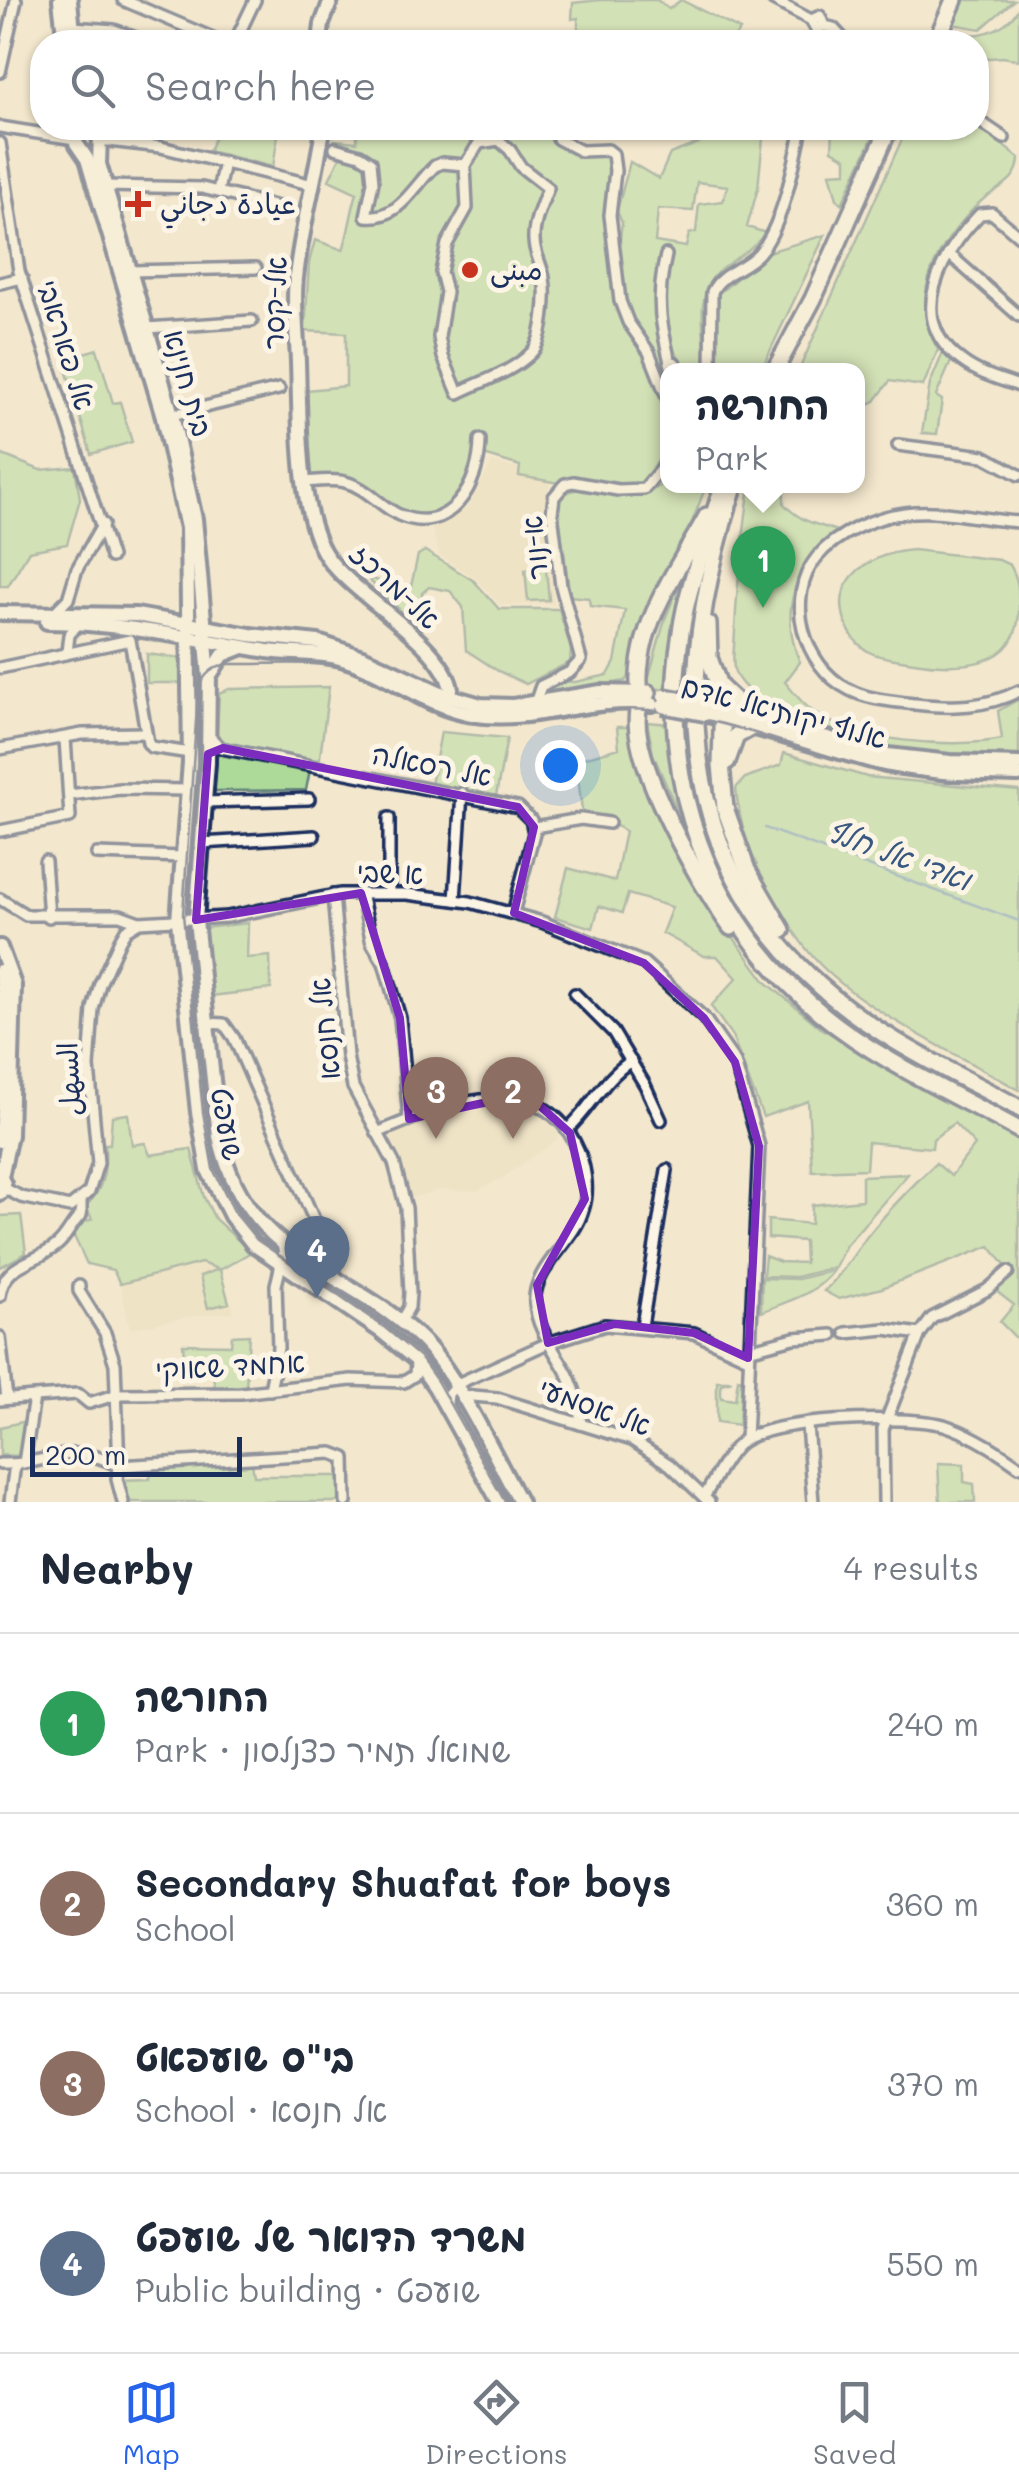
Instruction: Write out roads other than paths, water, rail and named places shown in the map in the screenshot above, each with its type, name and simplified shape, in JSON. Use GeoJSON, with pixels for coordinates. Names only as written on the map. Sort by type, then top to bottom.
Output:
{"type":"FeatureCollection","features":[{"type":"Feature","properties":{"kind":"highway"},"geometry":{"type":"LineString","coordinates":[[943,11],[954,0]]}},
{"type":"Feature","properties":{"kind":"highway"},"geometry":{"type":"LineString","coordinates":[[779,363],[884,140]]}},
{"type":"Feature","properties":{"kind":"highway"},"geometry":{"type":"LineString","coordinates":[[790,363],[838,268],[894,140]]}},
{"type":"Feature","properties":{"kind":"highway"},"geometry":{"type":"LineString","coordinates":[[719,493],[652,615],[645,642],[649,699],[637,728],[648,769],[692,867],[730,926],[844,1031],[1019,1130]]}},
{"type":"Feature","properties":{"kind":"highway"},"geometry":{"type":"LineString","coordinates":[[721,493],[680,635],[674,722],[678,761],[702,855],[719,890],[758,948],[798,991]]}},
{"type":"Feature","properties":{"kind":"highway"},"geometry":{"type":"LineString","coordinates":[[732,493],[720,531],[696,655],[694,690],[699,764],[719,838],[734,872],[776,938],[822,984],[879,1030],[1019,1108]]}},
{"type":"Feature","properties":{"kind":"highway"},"geometry":{"type":"LineString","coordinates":[[720,531],[708,644],[711,668],[721,688],[751,721],[732,742],[722,784]]}},
{"type":"Feature","properties":{"kind":"highway"},"geometry":{"type":"LineString","coordinates":[[721,688],[714,711],[732,836],[760,894],[822,984]]}},
{"type":"Feature","properties":{"kind":"street"},"geometry":{"type":"LineString","coordinates":[[0,72],[16,0]]}},
{"type":"Feature","properties":{"kind":"street"},"geometry":{"type":"LineString","coordinates":[[60,0],[64,30]]}},
{"type":"Feature","properties":{"kind":"street"},"geometry":{"type":"LineString","coordinates":[[70,0],[72,30]]}},
{"type":"Feature","properties":{"kind":"street"},"geometry":{"type":"LineString","coordinates":[[241,30],[255,0]]}},
{"type":"Feature","properties":{"kind":"street"},"geometry":{"type":"LineString","coordinates":[[321,30],[332,0]]}},
{"type":"Feature","properties":{"kind":"street"},"geometry":{"type":"LineString","coordinates":[[773,0],[815,18]]}},
{"type":"Feature","properties":{"kind":"street"},"geometry":{"type":"LineString","coordinates":[[131,1],[195,30]]}},
{"type":"Feature","properties":{"kind":"street"},"geometry":{"type":"LineString","coordinates":[[819,30],[812,26],[820,1]]}},
{"type":"Feature","properties":{"kind":"street"},"geometry":{"type":"LineString","coordinates":[[72,27],[114,30]]}},
{"type":"Feature","properties":{"kind":"street"},"geometry":{"type":"LineString","coordinates":[[0,127],[30,130]]}},
{"type":"Feature","properties":{"kind":"street"},"geometry":{"type":"LineString","coordinates":[[989,127],[1004,138]]}},
{"type":"Feature","properties":{"kind":"street","name":"בית חנינא"},"geometry":{"type":"LineString","coordinates":[[80,140],[177,469],[187,528],[190,630]]}},
{"type":"Feature","properties":{"kind":"street","name":"בית חנינא"},"geometry":{"type":"LineString","coordinates":[[97,140],[106,186],[186,467],[206,633]]}},
{"type":"Feature","properties":{"kind":"street"},"geometry":{"type":"LineString","coordinates":[[113,140],[160,146],[313,185]]}},
{"type":"Feature","properties":{"kind":"street","name":"אל-קסר"},"geometry":{"type":"LineString","coordinates":[[306,482],[301,450],[296,288],[320,140]]}},
{"type":"Feature","properties":{"kind":"street"},"geometry":{"type":"LineString","coordinates":[[498,140],[521,168],[548,188],[537,216],[534,241],[545,281],[544,328],[535,349],[515,366],[458,393],[443,357],[438,327],[446,292],[440,272],[447,244],[467,208],[465,165],[479,143],[498,140]]}},
{"type":"Feature","properties":{"kind":"street"},"geometry":{"type":"LineString","coordinates":[[560,140],[584,152],[608,150],[614,154],[609,210],[620,301],[660,380]]}},
{"type":"Feature","properties":{"kind":"street"},"geometry":{"type":"LineString","coordinates":[[711,363],[715,284],[747,264],[769,239],[798,140]]}},
{"type":"Feature","properties":{"kind":"street","name":"אל פאראבי"},"geometry":{"type":"LineString","coordinates":[[0,142],[22,278],[111,557]]}},
{"type":"Feature","properties":{"kind":"street"},"geometry":{"type":"LineString","coordinates":[[334,148],[370,162],[373,182],[366,216],[375,217],[403,205],[434,166],[465,165]]}},
{"type":"Feature","properties":{"kind":"street"},"geometry":{"type":"LineString","coordinates":[[218,191],[224,162]]}},
{"type":"Feature","properties":{"kind":"street"},"geometry":{"type":"LineString","coordinates":[[106,186],[187,187],[282,208]]}},
{"type":"Feature","properties":{"kind":"street"},"geometry":{"type":"LineString","coordinates":[[1019,236],[986,212],[977,216],[938,273],[932,296],[941,339],[954,356],[973,369],[1019,386]]}},
{"type":"Feature","properties":{"kind":"street"},"geometry":{"type":"LineString","coordinates":[[949,254],[1019,316]]}},
{"type":"Feature","properties":{"kind":"street"},"geometry":{"type":"LineString","coordinates":[[666,255],[658,308],[670,363]]}},
{"type":"Feature","properties":{"kind":"street"},"geometry":{"type":"LineString","coordinates":[[130,271],[256,268]]}},
{"type":"Feature","properties":{"kind":"street"},"geometry":{"type":"LineString","coordinates":[[0,283],[22,278]]}},
{"type":"Feature","properties":{"kind":"street"},"geometry":{"type":"LineString","coordinates":[[147,328],[252,321]]}},
{"type":"Feature","properties":{"kind":"street"},"geometry":{"type":"LineString","coordinates":[[172,415],[279,390]]}},
{"type":"Feature","properties":{"kind":"street","name":"אל-מרכז"},"geometry":{"type":"LineString","coordinates":[[445,699],[449,680],[441,669],[328,559],[314,532],[306,482],[347,482],[401,516],[424,521],[436,518],[468,495],[478,470],[480,440]]}},
{"type":"Feature","properties":{"kind":"street"},"geometry":{"type":"LineString","coordinates":[[898,445],[991,458],[1019,475]]}},
{"type":"Feature","properties":{"kind":"street","name":"א-נור"},"geometry":{"type":"LineString","coordinates":[[535,703],[542,686],[570,672],[581,660],[562,586],[552,513],[554,497],[565,484],[581,482],[618,490],[644,488],[660,469]]}},
{"type":"Feature","properties":{"kind":"street"},"geometry":{"type":"LineString","coordinates":[[1019,522],[919,512],[874,520],[841,536],[818,555],[805,582],[800,609],[803,630],[816,658],[834,680],[860,695],[950,707],[976,706],[1019,691]]}},
{"type":"Feature","properties":{"kind":"street"},"geometry":{"type":"LineString","coordinates":[[0,622],[52,618],[65,604],[77,569],[103,524]]}},
{"type":"Feature","properties":{"kind":"street"},"geometry":{"type":"LineString","coordinates":[[67,647],[74,626],[88,618],[72,588]]}},
{"type":"Feature","properties":{"kind":"street"},"geometry":{"type":"LineString","coordinates":[[190,590],[176,612],[159,624],[191,654]]}},
{"type":"Feature","properties":{"kind":"street"},"geometry":{"type":"LineString","coordinates":[[0,613],[52,618],[62,629],[67,647]]}},
{"type":"Feature","properties":{"kind":"street","name":"אלוף יקותיאל אדם"},"geometry":{"type":"LineString","coordinates":[[52,618],[159,624],[206,633],[328,644],[424,686],[463,712],[498,716],[649,699]]}},
{"type":"Feature","properties":{"kind":"street","name":"שועפט"},"geometry":{"type":"LineString","coordinates":[[190,630],[190,753],[178,921],[201,1139],[208,1170],[222,1200],[253,1244],[280,1266],[381,1331],[455,1390]]}},
{"type":"Feature","properties":{"kind":"street","name":"אלוף יקותיאל אדם"},"geometry":{"type":"LineString","coordinates":[[206,633],[245,647],[336,657],[445,699],[498,706],[602,692],[714,711],[888,754],[950,762],[1019,764]]}},
{"type":"Feature","properties":{"kind":"street","name":"שועפט"},"geometry":{"type":"LineString","coordinates":[[206,633],[208,754],[196,920],[225,1164],[246,1206],[266,1232],[400,1323],[430,1349],[520,1502]]}},
{"type":"Feature","properties":{"kind":"street"},"geometry":{"type":"LineString","coordinates":[[0,668],[67,647],[130,640],[145,734],[151,747],[190,753]]}},
{"type":"Feature","properties":{"kind":"street"},"geometry":{"type":"LineString","coordinates":[[209,676],[223,655],[245,647]]}},
{"type":"Feature","properties":{"kind":"street"},"geometry":{"type":"LineString","coordinates":[[424,686],[436,684],[441,669]]}},
{"type":"Feature","properties":{"kind":"street","name":"אלוף יקותיאל אדם"},"geometry":{"type":"LineString","coordinates":[[751,721],[896,767],[1019,775]]}},
{"type":"Feature","properties":{"kind":"street"},"geometry":{"type":"LineString","coordinates":[[0,750],[117,732],[145,734]]}},
{"type":"Feature","properties":{"kind":"street"},"geometry":{"type":"LineString","coordinates":[[208,734],[223,748],[208,754]]}},
{"type":"Feature","properties":{"kind":"street"},"geometry":{"type":"LineString","coordinates":[[0,832],[70,817],[64,738]]}},
{"type":"Feature","properties":{"kind":"street","name":"אל רסאלה"},"geometry":{"type":"LineString","coordinates":[[223,748],[510,802],[526,813],[534,827]]}},
{"type":"Feature","properties":{"kind":"street"},"geometry":{"type":"LineString","coordinates":[[69,796],[120,789],[188,790]]}},
{"type":"Feature","properties":{"kind":"street"},"geometry":{"type":"LineString","coordinates":[[455,900],[462,794]]}},
{"type":"Feature","properties":{"kind":"street"},"geometry":{"type":"LineString","coordinates":[[205,802],[308,799]]}},
{"type":"Feature","properties":{"kind":"street"},"geometry":{"type":"LineString","coordinates":[[388,818],[388,893]]}},
{"type":"Feature","properties":{"kind":"street"},"geometry":{"type":"LineString","coordinates":[[513,913],[534,827],[581,819],[609,823]]}},
{"type":"Feature","properties":{"kind":"street"},"geometry":{"type":"LineString","coordinates":[[201,843],[314,836]]}},
{"type":"Feature","properties":{"kind":"street"},"geometry":{"type":"LineString","coordinates":[[97,854],[182,858]]}},
{"type":"Feature","properties":{"kind":"street"},"geometry":{"type":"LineString","coordinates":[[45,861],[49,917]]}},
{"type":"Feature","properties":{"kind":"street"},"geometry":{"type":"LineString","coordinates":[[361,892],[372,943],[384,964],[400,1018],[409,1119]]}},
{"type":"Feature","properties":{"kind":"street","name":"א שבי"},"geometry":{"type":"LineString","coordinates":[[178,921],[264,912],[333,895],[388,893],[455,900],[513,913],[644,963],[704,1018],[734,1062],[759,1146],[746,1439]]}},
{"type":"Feature","properties":{"kind":"street","name":"אל חנסא"},"geometry":{"type":"LineString","coordinates":[[333,895],[349,1072],[360,1104],[399,1176],[406,1208],[410,1293],[409,1308],[400,1323]]}},
{"type":"Feature","properties":{"kind":"street"},"geometry":{"type":"LineString","coordinates":[[0,899],[26,915],[120,915],[139,922],[178,921]]}},
{"type":"Feature","properties":{"kind":"street","name":"السهل"},"geometry":{"type":"LineString","coordinates":[[0,1296],[7,1274],[57,1245],[82,1214],[82,1201],[96,1178],[90,1066],[93,1010],[120,940],[126,930],[139,922]]}},
{"type":"Feature","properties":{"kind":"street"},"geometry":{"type":"LineString","coordinates":[[0,946],[14,985],[10,1135],[1,1184],[22,1197],[70,1207],[82,1201]]}},
{"type":"Feature","properties":{"kind":"street"},"geometry":{"type":"LineString","coordinates":[[0,972],[4,987],[0,1141]]}},
{"type":"Feature","properties":{"kind":"street"},"geometry":{"type":"LineString","coordinates":[[575,994],[613,1032],[661,1120]]}},
{"type":"Feature","properties":{"kind":"street"},"geometry":{"type":"LineString","coordinates":[[206,1023],[224,1024],[234,1038],[338,1281]]}},
{"type":"Feature","properties":{"kind":"street"},"geometry":{"type":"LineString","coordinates":[[568,1130],[610,1076],[631,1061]]}},
{"type":"Feature","properties":{"kind":"street"},"geometry":{"type":"LineString","coordinates":[[376,1132],[476,1100],[506,1098],[540,1106],[568,1130],[582,1159],[586,1199],[578,1223],[537,1285],[536,1311],[548,1343],[572,1382],[581,1424]]}},
{"type":"Feature","properties":{"kind":"street"},"geometry":{"type":"LineString","coordinates":[[642,1326],[667,1170]]}},
{"type":"Feature","properties":{"kind":"street"},"geometry":{"type":"LineString","coordinates":[[270,1390],[278,1348],[276,1285],[282,1245]]}},
{"type":"Feature","properties":{"kind":"street"},"geometry":{"type":"LineString","coordinates":[[280,1266],[292,1258],[305,1260]]}},
{"type":"Feature","properties":{"kind":"street"},"geometry":{"type":"LineString","coordinates":[[884,1502],[882,1441],[886,1420],[920,1334],[932,1318],[987,1290],[1008,1272]]}},
{"type":"Feature","properties":{"kind":"street"},"geometry":{"type":"LineString","coordinates":[[79,1286],[111,1348],[118,1394],[117,1479],[123,1502]]}},
{"type":"Feature","properties":{"kind":"street"},"geometry":{"type":"LineString","coordinates":[[455,1390],[548,1343],[596,1326],[694,1332],[748,1354],[794,1338],[832,1335]]}},
{"type":"Feature","properties":{"kind":"street"},"geometry":{"type":"LineString","coordinates":[[846,1333],[885,1329],[920,1334]]}},
{"type":"Feature","properties":{"kind":"street"},"geometry":{"type":"LineString","coordinates":[[0,1338],[4,1399],[34,1397],[10,1502]]}},
{"type":"Feature","properties":{"kind":"street","name":"אחמד שאוקי"},"geometry":{"type":"LineString","coordinates":[[34,1397],[78,1394],[90,1403],[118,1394],[270,1390],[352,1380],[404,1382],[415,1376],[416,1360]]}},
{"type":"Feature","properties":{"kind":"street","name":"שועפט"},"geometry":{"type":"LineString","coordinates":[[455,1390],[447,1409],[500,1502]]}},
{"type":"Feature","properties":{"kind":"street","name":"אל אסמעי"},"geometry":{"type":"LineString","coordinates":[[455,1390],[497,1398],[632,1440],[654,1452],[706,1500]]}},
{"type":"Feature","properties":{"kind":"street"},"geometry":{"type":"LineString","coordinates":[[706,1500],[736,1445],[808,1424],[886,1420],[943,1425],[1019,1466]]}},
{"type":"Feature","properties":{"kind":"street"},"geometry":{"type":"LineString","coordinates":[[808,1424],[813,1502]]}},
{"type":"Feature","properties":{"kind":"street"},"geometry":{"type":"LineString","coordinates":[[0,1464],[77,1451],[98,1455],[119,1466],[332,1453],[345,1458],[346,1502]]}},
{"type":"Feature","properties":{"kind":"waterway","name":"ואדי אל חלף"},"geometry":{"type":"LineString","coordinates":[[765,828],[1019,921]]}},
{"type":"Feature","properties":{"kind":"tram line"},"geometry":{"type":"LineString","coordinates":[[505,1502],[420,1357],[384,1327],[257,1240],[235,1213],[213,1169],[203,1112],[183,914],[198,691],[203,680],[214,669],[230,664],[324,665],[366,677],[422,708],[468,723],[513,724],[603,711],[649,710],[732,727],[887,772],[1019,783]]}},
{"type":"Feature","properties":{"kind":"place","name":"عيادة دجاني"},"geometry":{"type":"Point","coordinates":[138,204]}},
{"type":"Feature","properties":{"kind":"place","name":"مبنى"},"geometry":{"type":"Point","coordinates":[470,270]}},
{"type":"Feature","properties":{"kind":"place","name":"החורשה"},"geometry":{"type":"Point","coordinates":[763,608]}},
{"type":"Feature","properties":{"kind":"place","name":"בי\"ס שועפאט"},"geometry":{"type":"Point","coordinates":[436,1139]}},
{"type":"Feature","properties":{"kind":"place","name":"Secondary Shuafat for boys"},"geometry":{"type":"Point","coordinates":[513,1139]}},
{"type":"Feature","properties":{"kind":"place","name":"משרד הדואר של שועפט"},"geometry":{"type":"Point","coordinates":[317,1298]}}]}
